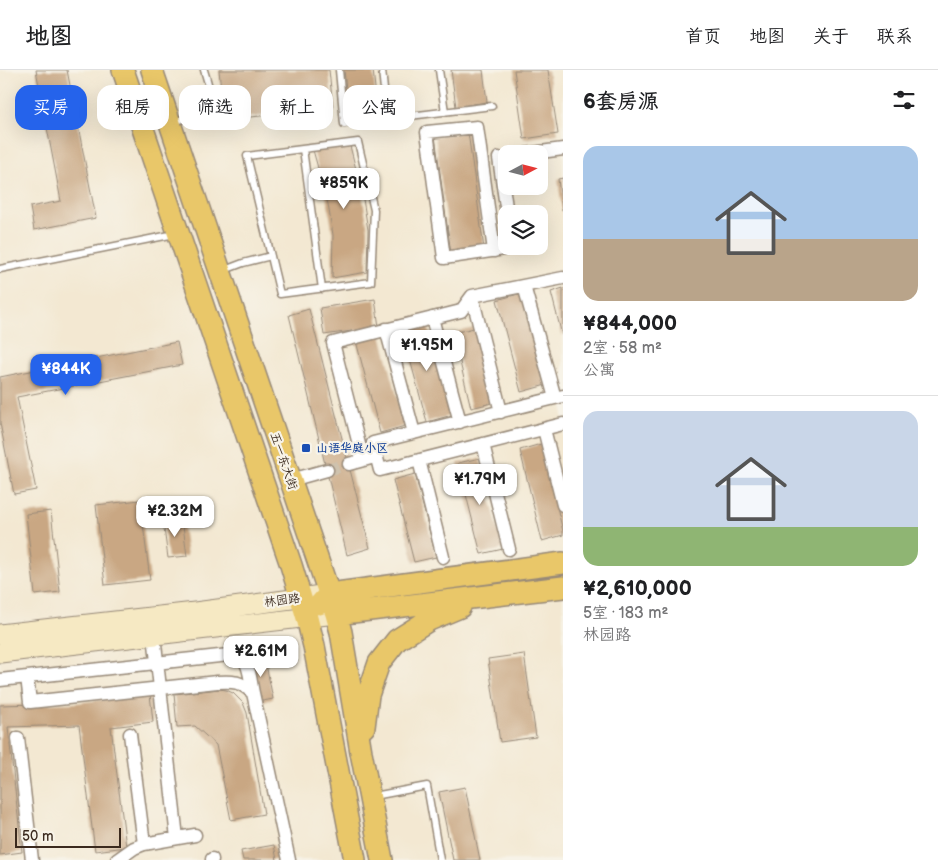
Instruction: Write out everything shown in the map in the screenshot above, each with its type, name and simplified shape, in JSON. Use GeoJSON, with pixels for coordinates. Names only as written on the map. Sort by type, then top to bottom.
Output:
{"type":"FeatureCollection","features":[{"type":"Feature","properties":{"kind":"main road"},"geometry":{"type":"LineString","coordinates":[[123,70],[301,598],[310,618],[355,860]]}},
{"type":"Feature","properties":{"kind":"main road","name":"五一东大街"},"geometry":{"type":"LineString","coordinates":[[152,70],[336,614],[341,632],[361,752],[382,860]]}},
{"type":"Feature","properties":{"kind":"main road","name":"林园路"},"geometry":{"type":"LineString","coordinates":[[0,634],[195,612],[563,563]]}},
{"type":"Feature","properties":{"kind":"main road","name":"林园路"},"geometry":{"type":"LineString","coordinates":[[0,653],[563,587]]}},
{"type":"Feature","properties":{"kind":"main road"},"geometry":{"type":"LineString","coordinates":[[310,618],[329,594]]}},
{"type":"Feature","properties":{"kind":"main road"},"geometry":{"type":"LineString","coordinates":[[361,752],[368,695],[380,663],[397,640],[429,620],[488,596]]}},
{"type":"Feature","properties":{"kind":"street"},"geometry":{"type":"LineString","coordinates":[[494,251],[477,127],[427,132],[444,258],[494,251],[498,250]]}},
{"type":"Feature","properties":{"kind":"street"},"geometry":{"type":"LineString","coordinates":[[548,151],[563,149]]}},
{"type":"Feature","properties":{"kind":"street"},"geometry":{"type":"LineString","coordinates":[[481,160],[498,158]]}},
{"type":"Feature","properties":{"kind":"street"},"geometry":{"type":"LineString","coordinates":[[363,460],[333,343],[461,310],[472,296],[563,278]]}},
{"type":"Feature","properties":{"kind":"street"},"geometry":{"type":"LineString","coordinates":[[524,286],[559,397],[373,443],[376,457],[380,470],[563,424]]}},
{"type":"Feature","properties":{"kind":"street"},"geometry":{"type":"LineString","coordinates":[[472,296],[501,412]]}},
{"type":"Feature","properties":{"kind":"street"},"geometry":{"type":"LineString","coordinates":[[432,318],[460,422]]}},
{"type":"Feature","properties":{"kind":"street"},"geometry":{"type":"LineString","coordinates":[[386,329],[414,433]]}},
{"type":"Feature","properties":{"kind":"street"},"geometry":{"type":"LineString","coordinates":[[544,429],[563,505]]}},
{"type":"Feature","properties":{"kind":"street"},"geometry":{"type":"LineString","coordinates":[[483,444],[509,549]]}},
{"type":"Feature","properties":{"kind":"street"},"geometry":{"type":"LineString","coordinates":[[349,464],[376,457]]}},
{"type":"Feature","properties":{"kind":"street"},"geometry":{"type":"LineString","coordinates":[[419,460],[443,557]]}},
{"type":"Feature","properties":{"kind":"street"},"geometry":{"type":"LineString","coordinates":[[291,480],[327,470]]}},
{"type":"Feature","properties":{"kind":"street"},"geometry":{"type":"LineString","coordinates":[[154,635],[177,838]]}},
{"type":"Feature","properties":{"kind":"street"},"geometry":{"type":"LineString","coordinates":[[0,680],[238,654],[243,657],[246,662],[289,860]]}},
{"type":"Feature","properties":{"kind":"street"},"geometry":{"type":"LineString","coordinates":[[27,677],[30,702],[231,681],[244,685],[252,693]]}},
{"type":"Feature","properties":{"kind":"street"},"geometry":{"type":"LineString","coordinates":[[130,734],[144,844]]}},
{"type":"Feature","properties":{"kind":"street"},"geometry":{"type":"LineString","coordinates":[[18,738],[32,860]]}},
{"type":"Feature","properties":{"kind":"street"},"geometry":{"type":"LineString","coordinates":[[117,860],[144,844],[195,835]]}},
{"type":"Feature","properties":{"kind":"lane"},"geometry":{"type":"LineString","coordinates":[[170,124],[195,115],[209,105],[211,94],[204,70]]}},
{"type":"Feature","properties":{"kind":"lane"},"geometry":{"type":"LineString","coordinates":[[338,70],[343,115]]}},
{"type":"Feature","properties":{"kind":"lane"},"geometry":{"type":"LineString","coordinates":[[382,70],[384,85]]}},
{"type":"Feature","properties":{"kind":"lane"},"geometry":{"type":"LineString","coordinates":[[440,70],[444,112]]}},
{"type":"Feature","properties":{"kind":"lane"},"geometry":{"type":"LineString","coordinates":[[415,116],[492,106]]}},
{"type":"Feature","properties":{"kind":"lane"},"geometry":{"type":"LineString","coordinates":[[358,142],[374,210],[371,282],[280,294],[247,156],[303,149],[358,142]]}},
{"type":"Feature","properties":{"kind":"lane"},"geometry":{"type":"LineString","coordinates":[[303,149],[322,289]]}},
{"type":"Feature","properties":{"kind":"lane"},"geometry":{"type":"LineString","coordinates":[[0,269],[179,234]]}},
{"type":"Feature","properties":{"kind":"lane"},"geometry":{"type":"LineString","coordinates":[[220,272],[243,263],[271,256]]}},
{"type":"Feature","properties":{"kind":"lane"},"geometry":{"type":"LineString","coordinates":[[370,796],[427,786],[440,860]]}},
{"type":"Feature","properties":{"kind":"building"},"geometry":{"type":"Polygon","coordinates":[[[36,70],[67,70],[70,85],[39,85],[36,70]]]}},
{"type":"Feature","properties":{"kind":"building"},"geometry":{"type":"Polygon","coordinates":[[[219,70],[329,70],[331,85],[261,85],[261,116],[251,117],[251,85],[220,85],[219,70]]]}},
{"type":"Feature","properties":{"kind":"building"},"geometry":{"type":"Polygon","coordinates":[[[344,70],[373,70],[375,85],[346,85],[344,70]]]}},
{"type":"Feature","properties":{"kind":"building"},"geometry":{"type":"Polygon","coordinates":[[[451,70],[483,70],[487,102],[456,107],[451,70]]]}},
{"type":"Feature","properties":{"kind":"building"},"geometry":{"type":"Polygon","coordinates":[[[514,70],[548,70],[558,134],[524,139],[514,70]]]}},
{"type":"Feature","properties":{"kind":"building"},"geometry":{"type":"Polygon","coordinates":[[[47,130],[79,130],[96,218],[34,230],[30,207],[61,201],[47,130]]]}},
{"type":"Feature","properties":{"kind":"building"},"geometry":{"type":"Polygon","coordinates":[[[468,132],[484,249],[451,254],[435,136],[468,132]]]}},
{"type":"Feature","properties":{"kind":"building"},"geometry":{"type":"Polygon","coordinates":[[[350,146],[362,193],[368,230],[367,272],[332,278],[333,235],[328,204],[313,150],[350,146]]]}},
{"type":"Feature","properties":{"kind":"building"},"geometry":{"type":"Polygon","coordinates":[[[563,178],[563,210],[562,210],[558,179],[563,178]]]}},
{"type":"Feature","properties":{"kind":"building"},"geometry":{"type":"Polygon","coordinates":[[[563,288],[563,335],[562,335],[551,292],[563,288]]]}},
{"type":"Feature","properties":{"kind":"building"},"geometry":{"type":"Polygon","coordinates":[[[522,293],[546,385],[521,392],[497,300],[522,293]]]}},
{"type":"Feature","properties":{"kind":"building"},"geometry":{"type":"Polygon","coordinates":[[[375,299],[379,327],[324,335],[320,308],[375,299]]]}},
{"type":"Feature","properties":{"kind":"building"},"geometry":{"type":"Polygon","coordinates":[[[309,309],[370,548],[347,555],[289,315],[309,309]]]}},
{"type":"Feature","properties":{"kind":"building"},"geometry":{"type":"Polygon","coordinates":[[[427,323],[452,415],[427,422],[402,330],[427,323]]]}},
{"type":"Feature","properties":{"kind":"building"},"geometry":{"type":"Polygon","coordinates":[[[478,327],[496,402],[471,408],[453,333],[478,327]]]}},
{"type":"Feature","properties":{"kind":"building"},"geometry":{"type":"Polygon","coordinates":[[[381,334],[405,426],[380,433],[356,341],[381,334]]]}},
{"type":"Feature","properties":{"kind":"building"},"geometry":{"type":"Polygon","coordinates":[[[177,342],[182,365],[17,397],[36,490],[14,494],[0,423],[0,377],[177,342]]]}},
{"type":"Feature","properties":{"kind":"building"},"geometry":{"type":"Polygon","coordinates":[[[541,444],[563,531],[563,535],[542,541],[520,450],[541,444]]]}},
{"type":"Feature","properties":{"kind":"building"},"geometry":{"type":"Polygon","coordinates":[[[480,458],[503,549],[481,554],[458,463],[480,458]]]}},
{"type":"Feature","properties":{"kind":"building"},"geometry":{"type":"Polygon","coordinates":[[[415,474],[436,557],[414,562],[393,480],[415,474]]]}},
{"type":"Feature","properties":{"kind":"building"},"geometry":{"type":"Polygon","coordinates":[[[140,500],[150,580],[105,585],[96,505],[140,500]]]}},
{"type":"Feature","properties":{"kind":"building"},"geometry":{"type":"Polygon","coordinates":[[[51,511],[60,592],[35,595],[26,514],[51,511]]]}},
{"type":"Feature","properties":{"kind":"building"},"geometry":{"type":"Polygon","coordinates":[[[182,518],[187,556],[168,558],[163,521],[182,518]]]}},
{"type":"Feature","properties":{"kind":"building"},"geometry":{"type":"Polygon","coordinates":[[[264,654],[273,699],[258,702],[249,657],[264,654]]]}},
{"type":"Feature","properties":{"kind":"building"},"geometry":{"type":"Polygon","coordinates":[[[524,654],[536,737],[500,742],[488,659],[524,654]]]}},
{"type":"Feature","properties":{"kind":"building"},"geometry":{"type":"Polygon","coordinates":[[[219,689],[233,693],[243,703],[247,713],[264,814],[231,820],[216,745],[195,726],[177,727],[174,694],[219,689]]]}},
{"type":"Feature","properties":{"kind":"building"},"geometry":{"type":"Polygon","coordinates":[[[150,694],[153,722],[111,727],[126,847],[95,851],[79,725],[8,727],[22,852],[0,855],[0,705],[76,703],[150,694]]]}},
{"type":"Feature","properties":{"kind":"building"},"geometry":{"type":"Polygon","coordinates":[[[465,787],[480,860],[453,860],[439,792],[465,787]]]}},
{"type":"Feature","properties":{"kind":"building"},"geometry":{"type":"Polygon","coordinates":[[[274,845],[277,860],[243,860],[241,851],[274,845]]]}},
{"type":"Feature","properties":{"kind":"tunnel"},"geometry":{"type":"LineString","coordinates":[[327,470],[349,464]]}},
{"type":"Feature","properties":{"kind":"place","name":"山语华庭小区"},"geometry":{"type":"Point","coordinates":[306,448]}}]}
